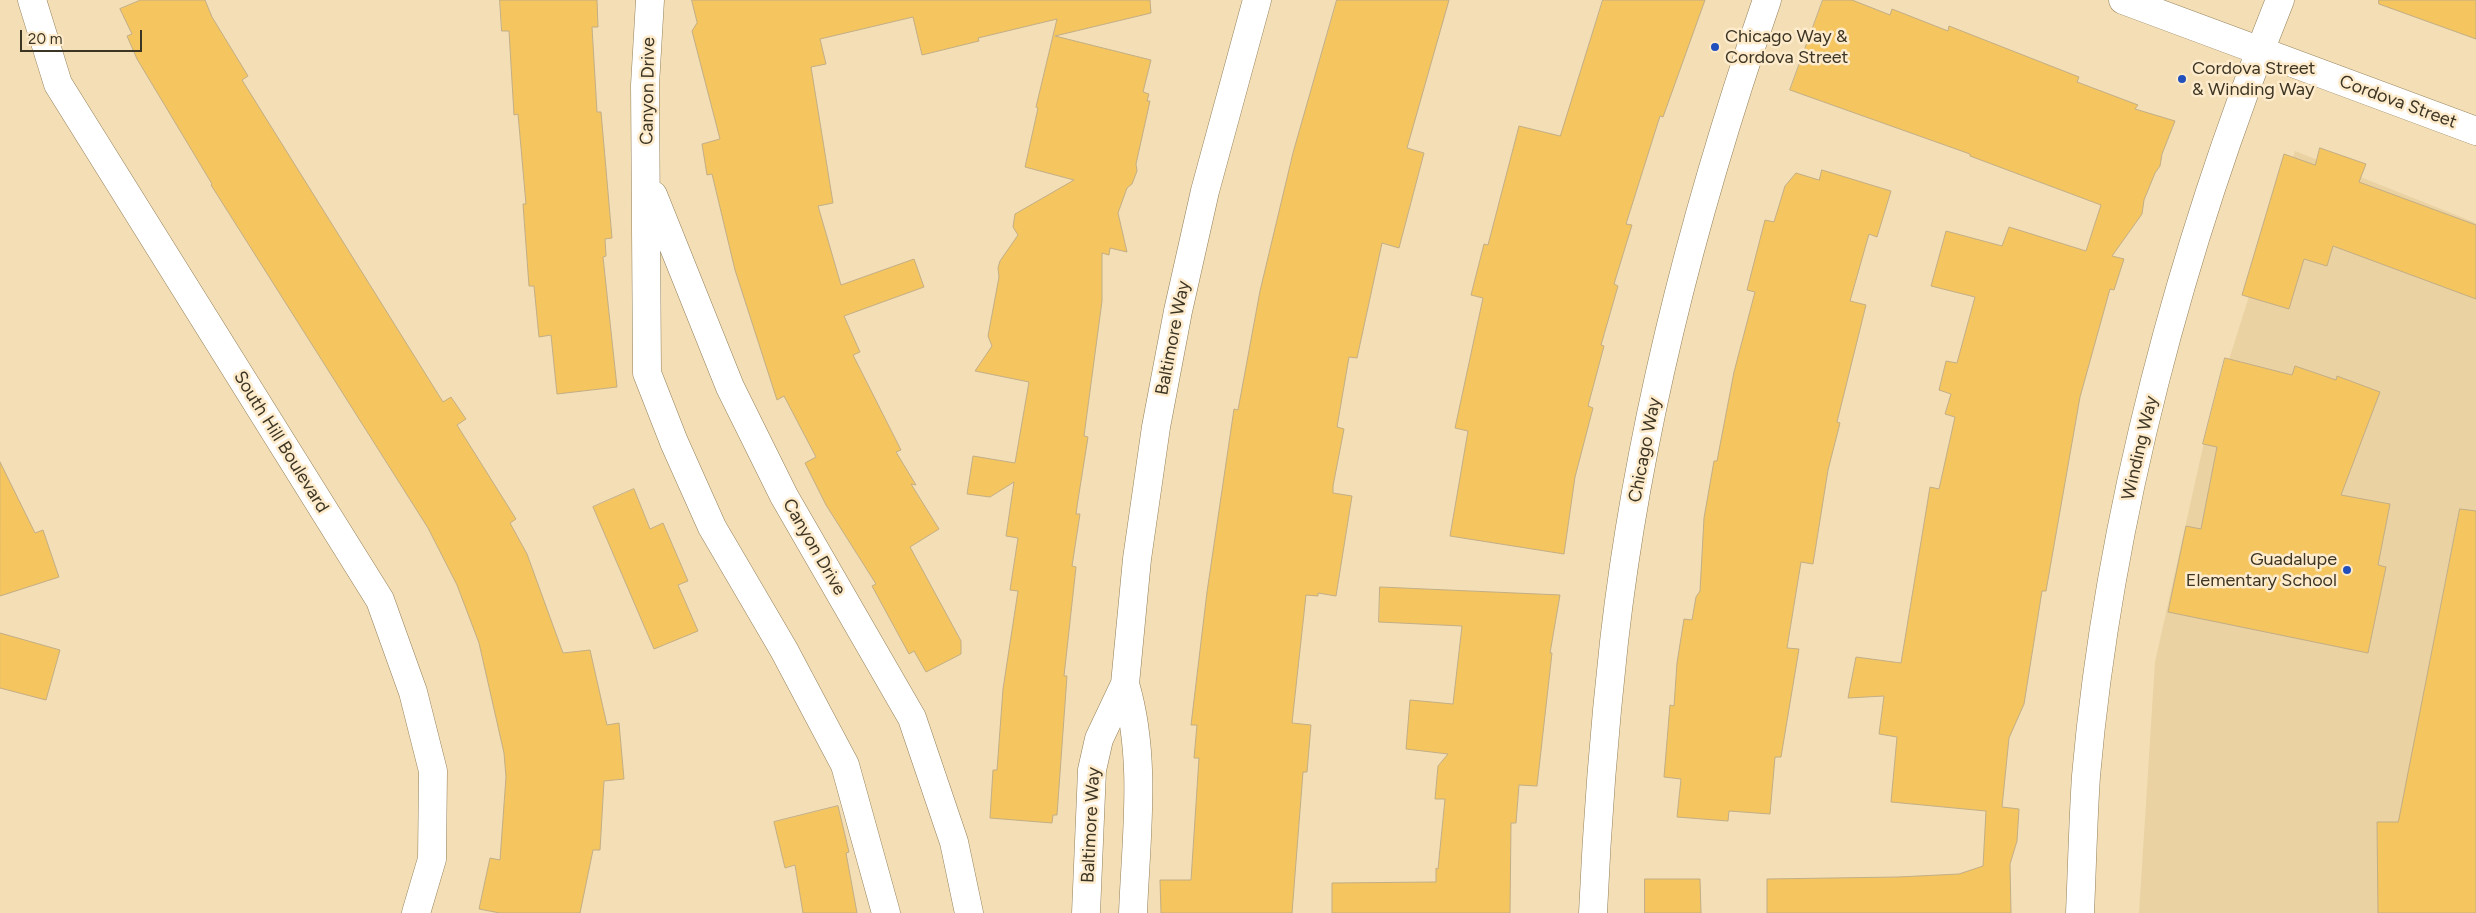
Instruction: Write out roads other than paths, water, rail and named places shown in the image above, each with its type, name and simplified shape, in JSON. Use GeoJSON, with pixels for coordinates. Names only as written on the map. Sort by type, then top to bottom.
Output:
{"type":"FeatureCollection","features":[{"type":"Feature","properties":{"kind":"street","name":"South Hill Boulevard"},"geometry":{"type":"LineString","coordinates":[[32,0],[58,84],[380,600],[414,692],[433,771],[432,859],[416,913]]}},
{"type":"Feature","properties":{"kind":"street","name":"Canyon Drive"},"geometry":{"type":"LineString","coordinates":[[650,0],[645,85],[647,373],[674,442],[712,527],[784,650],[845,765],[886,913]]}},
{"type":"Feature","properties":{"kind":"street","name":"Baltimore Way"},"geometry":{"type":"LineString","coordinates":[[1086,913],[1092,770],[1099,739],[1125,684],[1138,559],[1156,427],[1178,310],[1205,191],[1257,0]]}},
{"type":"Feature","properties":{"kind":"street","name":"Chicago Way"},"geometry":{"type":"LineString","coordinates":[[1593,913],[1596,841],[1614,640],[1646,439],[1691,240],[1718,147],[1767,0]]}},
{"type":"Feature","properties":{"kind":"street","name":"Cordova Street"},"geometry":{"type":"LineString","coordinates":[[2123,0],[2476,131]]}},
{"type":"Feature","properties":{"kind":"street","name":"Winding Way"},"geometry":{"type":"LineString","coordinates":[[2080,913],[2086,776],[2104,641],[2124,519],[2152,396],[2184,278],[2259,50],[2280,0]]}},
{"type":"Feature","properties":{"kind":"street","name":"Canyon Drive"},"geometry":{"type":"LineString","coordinates":[[647,182],[739,404],[784,496],[912,718],[954,842],[968,913]]}},
{"type":"Feature","properties":{"kind":"street","name":"Baltimore Way"},"geometry":{"type":"LineString","coordinates":[[1125,684],[1133,710],[1138,740],[1139,771],[1133,913]]}},
{"type":"Feature","properties":{"kind":"place","name":"Chicago Way & Cordova Street"},"geometry":{"type":"Point","coordinates":[1715,47]}},
{"type":"Feature","properties":{"kind":"place","name":"Cordova Street & Winding Way"},"geometry":{"type":"Point","coordinates":[2182,79]}},
{"type":"Feature","properties":{"kind":"place","name":"Guadalupe Elementary School"},"geometry":{"type":"Point","coordinates":[2347,570]}}]}
